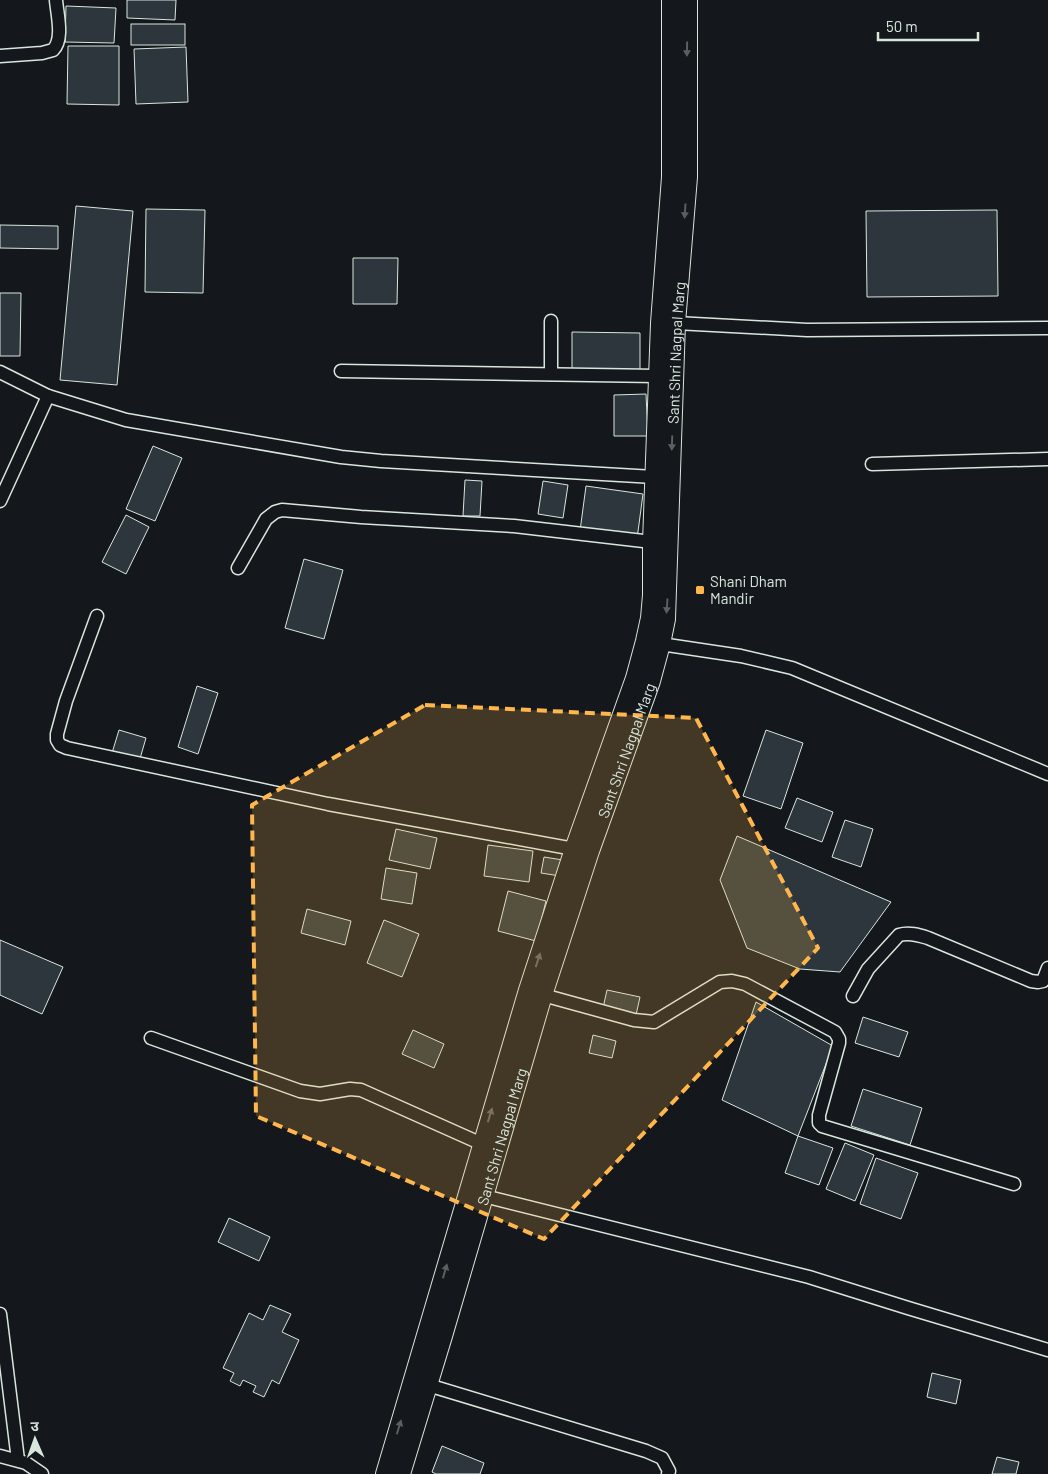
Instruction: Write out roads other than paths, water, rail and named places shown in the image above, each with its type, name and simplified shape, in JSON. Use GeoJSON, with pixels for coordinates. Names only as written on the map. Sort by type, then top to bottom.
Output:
{"type":"FeatureCollection","features":[{"type":"Feature","properties":{"kind":"main road","name":"Sant Shri Nagpal Marg"},"geometry":{"type":"LineString","coordinates":[[401,1474],[543,995],[590,851],[651,681],[654,643],[650,618],[660,323],[671,177],[671,0]]}},
{"type":"Feature","properties":{"kind":"main road","name":"Sant Shri Nagpal Marg"},"geometry":{"type":"LineString","coordinates":[[385,1474],[528,990],[574,848],[635,678],[666,619],[676,322],[688,176],[688,0]]}},
{"type":"Feature","properties":{"kind":"street"},"geometry":{"type":"LineString","coordinates":[[0,56],[42,53],[53,50],[57,44],[58,33],[56,0]]}},
{"type":"Feature","properties":{"kind":"street"},"geometry":{"type":"LineString","coordinates":[[551,321],[551,374]]}},
{"type":"Feature","properties":{"kind":"street"},"geometry":{"type":"LineString","coordinates":[[676,322],[807,330],[1048,328]]}},
{"type":"Feature","properties":{"kind":"street"},"geometry":{"type":"LineString","coordinates":[[341,371],[658,376]]}},
{"type":"Feature","properties":{"kind":"street"},"geometry":{"type":"LineString","coordinates":[[0,372],[48,396],[126,420],[341,457],[380,461],[654,477]]}},
{"type":"Feature","properties":{"kind":"street"},"geometry":{"type":"LineString","coordinates":[[0,501],[48,396]]}},
{"type":"Feature","properties":{"kind":"street"},"geometry":{"type":"LineString","coordinates":[[872,464],[1048,459]]}},
{"type":"Feature","properties":{"kind":"street"},"geometry":{"type":"LineString","coordinates":[[238,568],[266,519],[275,512],[282,510],[361,517],[514,526],[652,542]]}},
{"type":"Feature","properties":{"kind":"street"},"geometry":{"type":"LineString","coordinates":[[97,616],[66,701],[57,734],[57,740],[60,745],[328,804],[574,848]]}},
{"type":"Feature","properties":{"kind":"street"},"geometry":{"type":"LineString","coordinates":[[654,643],[769,661],[792,668],[1048,774]]}},
{"type":"Feature","properties":{"kind":"street"},"geometry":{"type":"LineString","coordinates":[[853,996],[868,969],[899,936],[904,934],[928,938],[1031,982],[1043,981],[1048,968]]}},
{"type":"Feature","properties":{"kind":"street"},"geometry":{"type":"LineString","coordinates":[[543,995],[634,1020],[654,1022],[720,982],[732,981],[745,984],[838,1035],[839,1044],[818,1120],[822,1126],[1014,1184]]}},
{"type":"Feature","properties":{"kind":"street"},"geometry":{"type":"LineString","coordinates":[[151,1038],[300,1091],[320,1094],[350,1089],[361,1090],[482,1144]]}},
{"type":"Feature","properties":{"kind":"street"},"geometry":{"type":"LineString","coordinates":[[484,1196],[809,1276],[1048,1350]]}},
{"type":"Feature","properties":{"kind":"street"},"geometry":{"type":"LineString","coordinates":[[0,1314],[18,1460]]}},
{"type":"Feature","properties":{"kind":"street"},"geometry":{"type":"LineString","coordinates":[[428,1386],[646,1450],[662,1458],[669,1471],[668,1474]]}},
{"type":"Feature","properties":{"kind":"street"},"geometry":{"type":"LineString","coordinates":[[0,1456],[26,1463],[37,1473]]}},
{"type":"Feature","properties":{"kind":"place","name":"Shani Dham Mandir"},"geometry":{"type":"Point","coordinates":[700,590]}}]}
